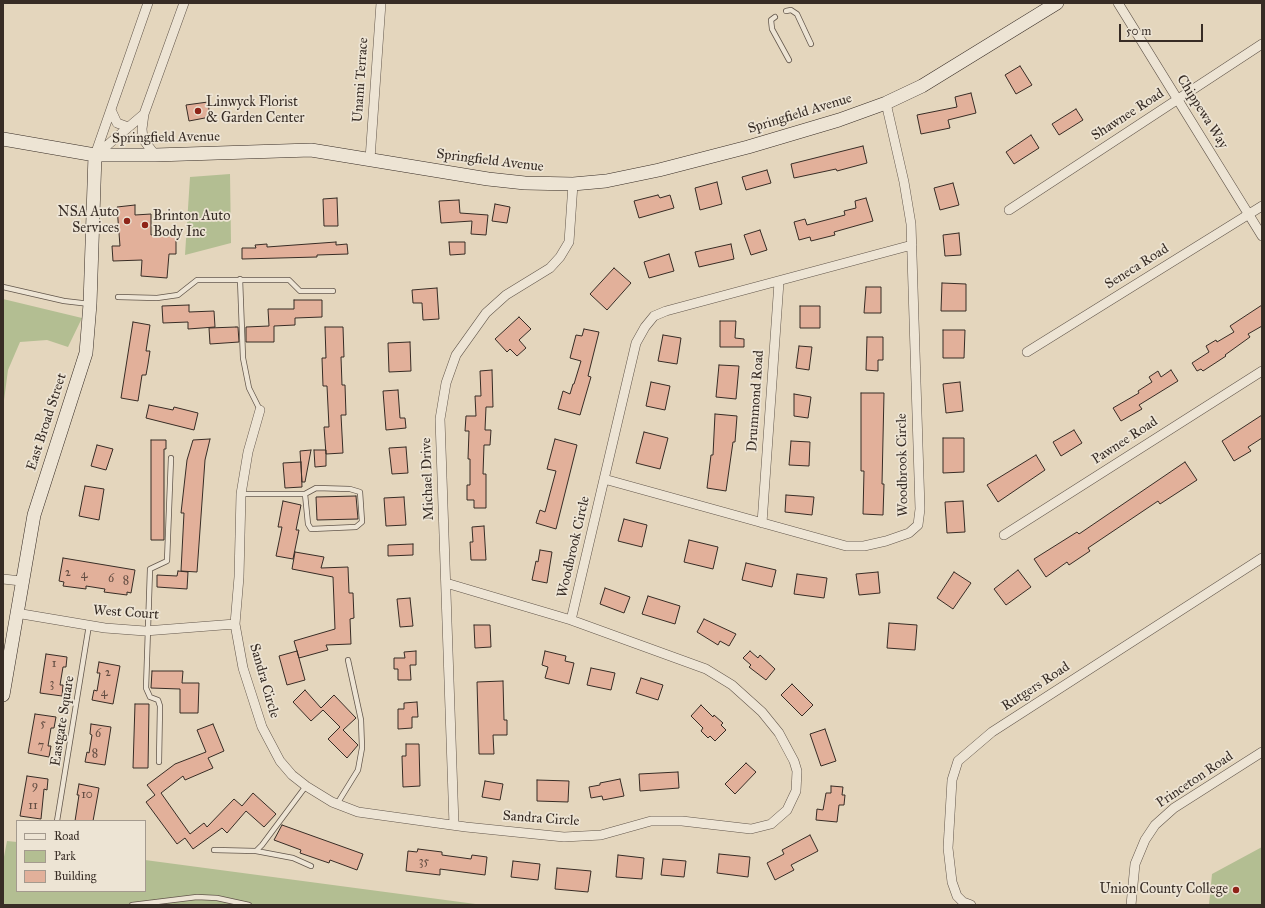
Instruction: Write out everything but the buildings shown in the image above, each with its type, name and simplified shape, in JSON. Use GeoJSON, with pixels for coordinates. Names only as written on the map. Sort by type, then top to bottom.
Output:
{"type":"FeatureCollection","features":[{"type":"Feature","properties":{"kind":"main road","name":"Springfield Avenue"},"geometry":{"type":"LineString","coordinates":[[3,139],[96,155],[155,156],[311,150],[488,179],[525,183],[572,184],[606,181],[659,170],[839,120],[886,103],[922,86],[1057,3]]}},
{"type":"Feature","properties":{"kind":"main road","name":"East Broad Street"},"geometry":{"type":"LineString","coordinates":[[3,695],[21,582],[34,515],[86,353],[90,304],[96,155]]}},
{"type":"Feature","properties":{"kind":"street"},"geometry":{"type":"LineString","coordinates":[[96,155],[148,3]]}},
{"type":"Feature","properties":{"kind":"street"},"geometry":{"type":"LineString","coordinates":[[155,156],[143,139],[142,129],[144,114],[184,3]]}},
{"type":"Feature","properties":{"kind":"street","name":"Unami Terrace"},"geometry":{"type":"LineString","coordinates":[[370,159],[381,3]]}},
{"type":"Feature","properties":{"kind":"street","name":"Chippewa Way"},"geometry":{"type":"LineString","coordinates":[[1118,3],[1262,236]]}},
{"type":"Feature","properties":{"kind":"street","name":"Shawnee Road"},"geometry":{"type":"LineString","coordinates":[[1008,210],[1262,44]]}},
{"type":"Feature","properties":{"kind":"street","name":"Woodbrook Circle"},"geometry":{"type":"LineString","coordinates":[[604,479],[846,546],[858,546],[886,541],[909,533],[918,525],[920,508],[911,224],[904,182],[886,103]]}},
{"type":"Feature","properties":{"kind":"street"},"geometry":{"type":"LineString","coordinates":[[111,110],[117,123],[128,127]]}},
{"type":"Feature","properties":{"kind":"street"},"geometry":{"type":"LineString","coordinates":[[96,155],[144,114]]}},
{"type":"Feature","properties":{"kind":"street","name":"Michael Drive"},"geometry":{"type":"LineString","coordinates":[[454,825],[440,419],[449,376],[456,355],[486,312],[506,295],[550,268],[560,257],[569,242],[572,184]]}},
{"type":"Feature","properties":{"kind":"street","name":"Seneca Road"},"geometry":{"type":"LineString","coordinates":[[1027,352],[1262,206]]}},
{"type":"Feature","properties":{"kind":"street","name":"Woodbrook Circle"},"geometry":{"type":"LineString","coordinates":[[571,620],[636,343],[645,326],[654,316],[666,311],[912,246]]}},
{"type":"Feature","properties":{"kind":"street","name":"Drummond Road"},"geometry":{"type":"LineString","coordinates":[[762,523],[779,282]]}},
{"type":"Feature","properties":{"kind":"street","name":"Pawnee Road"},"geometry":{"type":"LineString","coordinates":[[1004,535],[1262,371]]}},
{"type":"Feature","properties":{"kind":"street","name":"Sandra Circle"},"geometry":{"type":"LineString","coordinates":[[260,410],[248,452],[241,494],[239,577],[235,624],[243,668],[262,727],[280,761],[292,775],[306,786],[337,804],[358,812],[454,825],[564,837],[601,835],[651,821],[682,821],[751,830],[762,828],[780,818],[793,801],[796,792],[797,771],[783,740],[762,712],[732,685],[706,669],[571,620],[446,583]]}},
{"type":"Feature","properties":{"kind":"street","name":"Rutgers Road"},"geometry":{"type":"LineString","coordinates":[[971,905],[963,902],[957,896],[952,882],[948,848],[952,780],[958,761],[992,732],[1262,558]]}},
{"type":"Feature","properties":{"kind":"street"},"geometry":{"type":"LineString","coordinates":[[3,579],[21,582]]}},
{"type":"Feature","properties":{"kind":"street","name":"West Court"},"geometry":{"type":"LineString","coordinates":[[16,613],[89,625],[148,631],[235,624]]}},
{"type":"Feature","properties":{"kind":"street","name":"Princeton Road"},"geometry":{"type":"LineString","coordinates":[[1131,905],[1136,864],[1145,840],[1155,825],[1174,808],[1262,752]]}},
{"type":"Feature","properties":{"kind":"lane"},"geometry":{"type":"LineString","coordinates":[[786,11],[791,10],[797,14],[811,44]]}},
{"type":"Feature","properties":{"kind":"lane"},"geometry":{"type":"LineString","coordinates":[[775,17],[771,20],[772,29],[789,60]]}},
{"type":"Feature","properties":{"kind":"lane"},"geometry":{"type":"LineString","coordinates":[[240,279],[242,358],[249,388],[260,410]]}},
{"type":"Feature","properties":{"kind":"lane"},"geometry":{"type":"LineString","coordinates":[[118,297],[156,298],[178,295],[197,280],[289,280],[300,291],[334,291]]}},
{"type":"Feature","properties":{"kind":"lane"},"geometry":{"type":"LineString","coordinates":[[3,287],[64,301],[90,304]]}},
{"type":"Feature","properties":{"kind":"lane"},"geometry":{"type":"LineString","coordinates":[[159,762],[160,706],[158,700],[150,697],[146,688],[150,569],[167,561],[171,458]]}},
{"type":"Feature","properties":{"kind":"lane"},"geometry":{"type":"LineString","coordinates":[[241,494],[306,494],[316,488],[350,489],[360,492],[362,522],[356,527],[311,529],[308,524],[306,494]]}},
{"type":"Feature","properties":{"kind":"lane","name":"Eastgate Square"},"geometry":{"type":"LineString","coordinates":[[57,820],[89,625]]}},
{"type":"Feature","properties":{"kind":"lane"},"geometry":{"type":"LineString","coordinates":[[337,804],[358,770],[362,748],[361,720],[348,660]]}},
{"type":"Feature","properties":{"kind":"lane"},"geometry":{"type":"LineString","coordinates":[[256,850],[262,845],[306,786]]}},
{"type":"Feature","properties":{"kind":"lane"},"geometry":{"type":"LineString","coordinates":[[214,850],[256,850],[293,858],[311,866]]}},
{"type":"Feature","properties":{"kind":"lane"},"geometry":{"type":"LineString","coordinates":[[132,905],[197,898],[217,898],[249,905]]}},
{"type":"Feature","properties":{"kind":"green space"},"geometry":{"type":"Polygon","coordinates":[[[230,174],[231,243],[185,255],[190,177],[230,174]]]}},
{"type":"Feature","properties":{"kind":"green space"},"geometry":{"type":"Polygon","coordinates":[[[3,299],[82,318],[68,347],[47,340],[20,342],[8,370],[3,408],[3,299]]]}},
{"type":"Feature","properties":{"kind":"green space"},"geometry":{"type":"Polygon","coordinates":[[[7,841],[16,842],[16,892],[146,892],[146,860],[483,905],[3,905],[3,862],[7,841]]]}},
{"type":"Feature","properties":{"kind":"green space","name":"Union County College"},"geometry":{"type":"Polygon","coordinates":[[[1262,847],[1262,905],[1209,905],[1212,874],[1262,847]]]}},
{"type":"Feature","properties":{"kind":"place","name":"Linwyck Florist & Garden Center"},"geometry":{"type":"Point","coordinates":[198,111]}},
{"type":"Feature","properties":{"kind":"place","name":"NSA Auto Services"},"geometry":{"type":"Point","coordinates":[127,221]}},
{"type":"Feature","properties":{"kind":"place","name":"Brinton Auto Body Inc"},"geometry":{"type":"Point","coordinates":[145,225]}},
{"type":"Feature","properties":{"kind":"place","name":"Union County College"},"geometry":{"type":"Point","coordinates":[1236,890]}}]}
